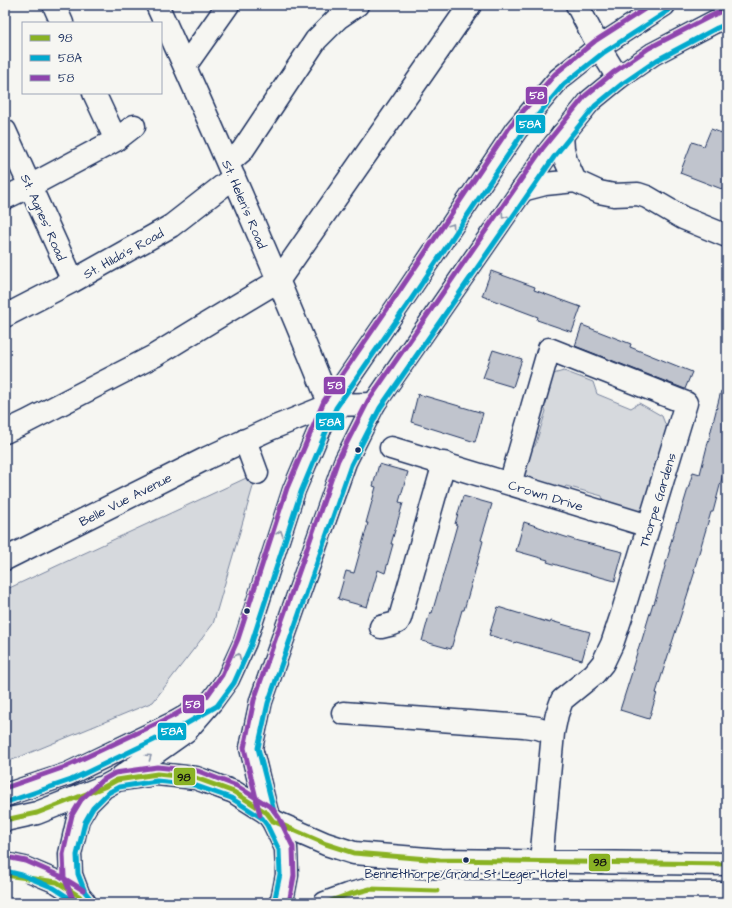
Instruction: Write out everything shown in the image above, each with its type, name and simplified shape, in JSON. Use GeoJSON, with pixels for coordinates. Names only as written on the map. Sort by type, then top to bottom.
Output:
{"type":"FeatureCollection","features":[{"type":"Feature","properties":{"kind":"main road"},"geometry":{"type":"LineString","coordinates":[[54,5],[62,22]]}},
{"type":"Feature","properties":{"kind":"main road","name":"St. Helen's Road"},"geometry":{"type":"LineString","coordinates":[[157,5],[231,170],[330,405]]}},
{"type":"Feature","properties":{"kind":"main road"},"geometry":{"type":"LineString","coordinates":[[185,66],[228,5]]}},
{"type":"Feature","properties":{"kind":"main road","name":"St. Hilda's Road"},"geometry":{"type":"LineString","coordinates":[[5,316],[72,281],[170,226],[231,170],[316,40],[338,18],[357,5]]}},
{"type":"Feature","properties":{"kind":"main road"},"geometry":{"type":"LineString","coordinates":[[5,432],[154,356],[278,281],[470,5]]}},
{"type":"Feature","properties":{"kind":"main road"},"geometry":{"type":"LineString","coordinates":[[577,5],[599,47],[618,78]]}},
{"type":"Feature","properties":{"kind":"main road"},"geometry":{"type":"LineString","coordinates":[[82,900],[71,875],[70,854],[78,819],[87,804],[110,783],[186,731],[212,701],[228,679],[245,642],[294,490],[330,405],[516,130],[559,79],[599,47],[664,5]]}},
{"type":"Feature","properties":{"kind":"main road"},"geometry":{"type":"LineString","coordinates":[[280,903],[282,901],[287,875],[286,848],[270,817],[250,748],[261,701],[345,462],[374,404],[548,153],[590,101],[618,78],[653,54],[714,22],[727,17]]}},
{"type":"Feature","properties":{"kind":"main road"},"geometry":{"type":"LineString","coordinates":[[94,94],[116,140]]}},
{"type":"Feature","properties":{"kind":"main road"},"geometry":{"type":"LineString","coordinates":[[5,198],[116,140],[134,126]]}},
{"type":"Feature","properties":{"kind":"main road","name":"St. Agnes' Road"},"geometry":{"type":"LineString","coordinates":[[5,131],[72,281]]}},
{"type":"Feature","properties":{"kind":"main road"},"geometry":{"type":"LineString","coordinates":[[562,135],[566,161],[575,181]]}},
{"type":"Feature","properties":{"kind":"main road"},"geometry":{"type":"LineString","coordinates":[[522,190],[545,184],[575,181],[599,192],[614,195],[638,194],[647,197],[683,218],[727,236]]}},
{"type":"Feature","properties":{"kind":"main road","name":"Thorpe Gardens"},"geometry":{"type":"LineString","coordinates":[[510,484],[549,349],[686,403],[612,644],[604,663],[594,674],[562,700],[557,714],[553,733],[541,861]]}},
{"type":"Feature","properties":{"kind":"main road"},"geometry":{"type":"LineString","coordinates":[[330,405],[374,404]]}},
{"type":"Feature","properties":{"kind":"main road","name":"Belle Vue Avenue"},"geometry":{"type":"LineString","coordinates":[[5,559],[207,458],[245,440],[330,405]]}},
{"type":"Feature","properties":{"kind":"main road"},"geometry":{"type":"LineString","coordinates":[[245,440],[257,473]]}},
{"type":"Feature","properties":{"kind":"main road","name":"Crown Drive"},"geometry":{"type":"LineString","coordinates":[[391,448],[649,526]]}},
{"type":"Feature","properties":{"kind":"main road"},"geometry":{"type":"LineString","coordinates":[[381,627],[398,622],[400,618],[444,463]]}},
{"type":"Feature","properties":{"kind":"main road"},"geometry":{"type":"LineString","coordinates":[[5,795],[68,774],[176,722],[212,701]]}},
{"type":"Feature","properties":{"kind":"main road"},"geometry":{"type":"LineString","coordinates":[[343,713],[524,726],[538,728],[553,733]]}},
{"type":"Feature","properties":{"kind":"main road"},"geometry":{"type":"LineString","coordinates":[[5,820],[37,813],[110,783],[157,774],[196,778],[234,792],[270,817],[326,844],[354,853],[440,860],[727,864]]}},
{"type":"Feature","properties":{"kind":"main road"},"geometry":{"type":"LineString","coordinates":[[5,864],[24,868],[57,882],[82,900]]}},
{"type":"Feature","properties":{"kind":"main road"},"geometry":{"type":"LineString","coordinates":[[5,875],[57,882]]}},
{"type":"Feature","properties":{"kind":"main road"},"geometry":{"type":"LineString","coordinates":[[325,903],[370,889],[727,893]]}},
{"type":"Feature","properties":{"kind":"shaded area"},"geometry":{"type":"Polygon","coordinates":[[[564,371],[593,382],[597,394],[631,408],[639,403],[662,416],[671,439],[664,443],[650,481],[655,487],[648,505],[633,514],[604,506],[602,496],[566,486],[559,494],[518,476],[525,450],[535,446],[546,411],[540,402],[549,375],[564,371]]]}},
{"type":"Feature","properties":{"kind":"shaded area"},"geometry":{"type":"Polygon","coordinates":[[[257,473],[213,624],[153,702],[5,763],[5,590],[257,473]]]}},
{"type":"Feature","properties":{"kind":"building"},"geometry":{"type":"Polygon","coordinates":[[[711,129],[727,135],[727,191],[680,173],[692,142],[704,146],[711,129]]]}},
{"type":"Feature","properties":{"kind":"building"},"geometry":{"type":"Polygon","coordinates":[[[491,271],[535,287],[534,290],[581,307],[572,332],[537,320],[538,317],[482,296],[491,271]]]}},
{"type":"Feature","properties":{"kind":"building"},"geometry":{"type":"Polygon","coordinates":[[[582,325],[631,344],[630,347],[692,372],[685,389],[575,346],[582,325]]]}},
{"type":"Feature","properties":{"kind":"building"},"geometry":{"type":"Polygon","coordinates":[[[493,350],[522,359],[513,387],[483,378],[493,350]]]}},
{"type":"Feature","properties":{"kind":"building"},"geometry":{"type":"Polygon","coordinates":[[[721,391],[727,392],[727,475],[723,474],[713,512],[711,512],[694,570],[695,571],[649,719],[620,710],[640,643],[653,603],[654,604],[677,521],[678,522],[693,472],[700,474],[721,391]]]}},
{"type":"Feature","properties":{"kind":"building"},"geometry":{"type":"Polygon","coordinates":[[[418,394],[483,413],[475,442],[411,422],[418,394]]]}},
{"type":"Feature","properties":{"kind":"building"},"geometry":{"type":"Polygon","coordinates":[[[379,464],[408,472],[399,502],[403,503],[391,544],[393,544],[385,573],[378,570],[367,607],[338,599],[346,571],[354,573],[368,523],[366,523],[376,487],[373,486],[379,464]]]}},
{"type":"Feature","properties":{"kind":"building"},"geometry":{"type":"Polygon","coordinates":[[[463,496],[492,504],[481,540],[483,541],[472,582],[451,649],[422,641],[447,561],[463,496]]]}},
{"type":"Feature","properties":{"kind":"building"},"geometry":{"type":"Polygon","coordinates":[[[524,522],[578,541],[623,552],[615,581],[570,569],[547,562],[548,560],[516,551],[524,522]]]}},
{"type":"Feature","properties":{"kind":"building"},"geometry":{"type":"Polygon","coordinates":[[[498,607],[550,623],[551,621],[590,632],[582,660],[489,635],[498,607]]]}},
{"type":"Feature","properties":{"kind":"transit line","name":"58"},"geometry":{"type":"LineString","coordinates":[[5,788],[65,767],[173,716],[207,696],[222,675],[238,639],[287,488],[324,401],[511,125],[555,74],[595,41],[651,5]]}},
{"type":"Feature","properties":{"kind":"transit line","name":"58"},"geometry":{"type":"LineString","coordinates":[[260,815],[244,748],[254,700],[338,460],[368,401],[542,149],[585,96],[614,72],[649,48],[724,10]]}},
{"type":"Feature","properties":{"kind":"transit line","name":"58A"},"geometry":{"type":"LineString","coordinates":[[7,802],[71,780],[179,728],[217,706],[234,683],[251,645],[301,492],[336,408],[522,134],[564,84],[603,53],[668,11]]}},
{"type":"Feature","properties":{"kind":"transit line","name":"58A"},"geometry":{"type":"LineString","coordinates":[[274,811],[258,748],[268,703],[351,465],[380,408],[554,157],[595,106],[622,84],[657,60],[727,24]]}},
{"type":"Feature","properties":{"kind":"transit line","name":"58"},"geometry":{"type":"LineString","coordinates":[[76,903],[64,877],[63,854],[72,815],[81,800],[101,781],[115,773],[157,767],[198,771],[237,786],[272,808],[279,818],[293,847],[294,876],[289,903]]}},
{"type":"Feature","properties":{"kind":"transit line","name":"98"},"geometry":{"type":"LineString","coordinates":[[5,820],[37,813],[104,787],[117,780],[157,774],[196,778],[234,792],[267,813],[273,821],[326,844],[354,853],[440,860],[727,864]]}},
{"type":"Feature","properties":{"kind":"transit line","name":"58A"},"geometry":{"type":"LineString","coordinates":[[90,898],[85,892],[78,874],[77,855],[85,822],[93,808],[108,793],[119,787],[157,781],[194,785],[231,798],[262,818],[279,850],[280,874],[275,898]]}},
{"type":"Feature","properties":{"kind":"transit line","name":"58"},"geometry":{"type":"LineString","coordinates":[[6,857],[26,861],[60,876],[83,890]]}},
{"type":"Feature","properties":{"kind":"transit line","name":"58A"},"geometry":{"type":"LineString","coordinates":[[5,871],[22,875],[54,888],[75,902]]}},
{"type":"Feature","properties":{"kind":"transit line","name":"98"},"geometry":{"type":"LineString","coordinates":[[5,875],[57,882],[79,896],[85,903]]}},
{"type":"Feature","properties":{"kind":"transit line","name":"98"},"geometry":{"type":"LineString","coordinates":[[325,903],[370,889],[437,891]]}},
{"type":"Feature","properties":{"kind":"place","name":"Bennetthorpe/Grand St Leger Hotel"},"geometry":{"type":"Point","coordinates":[466,860]}}]}
